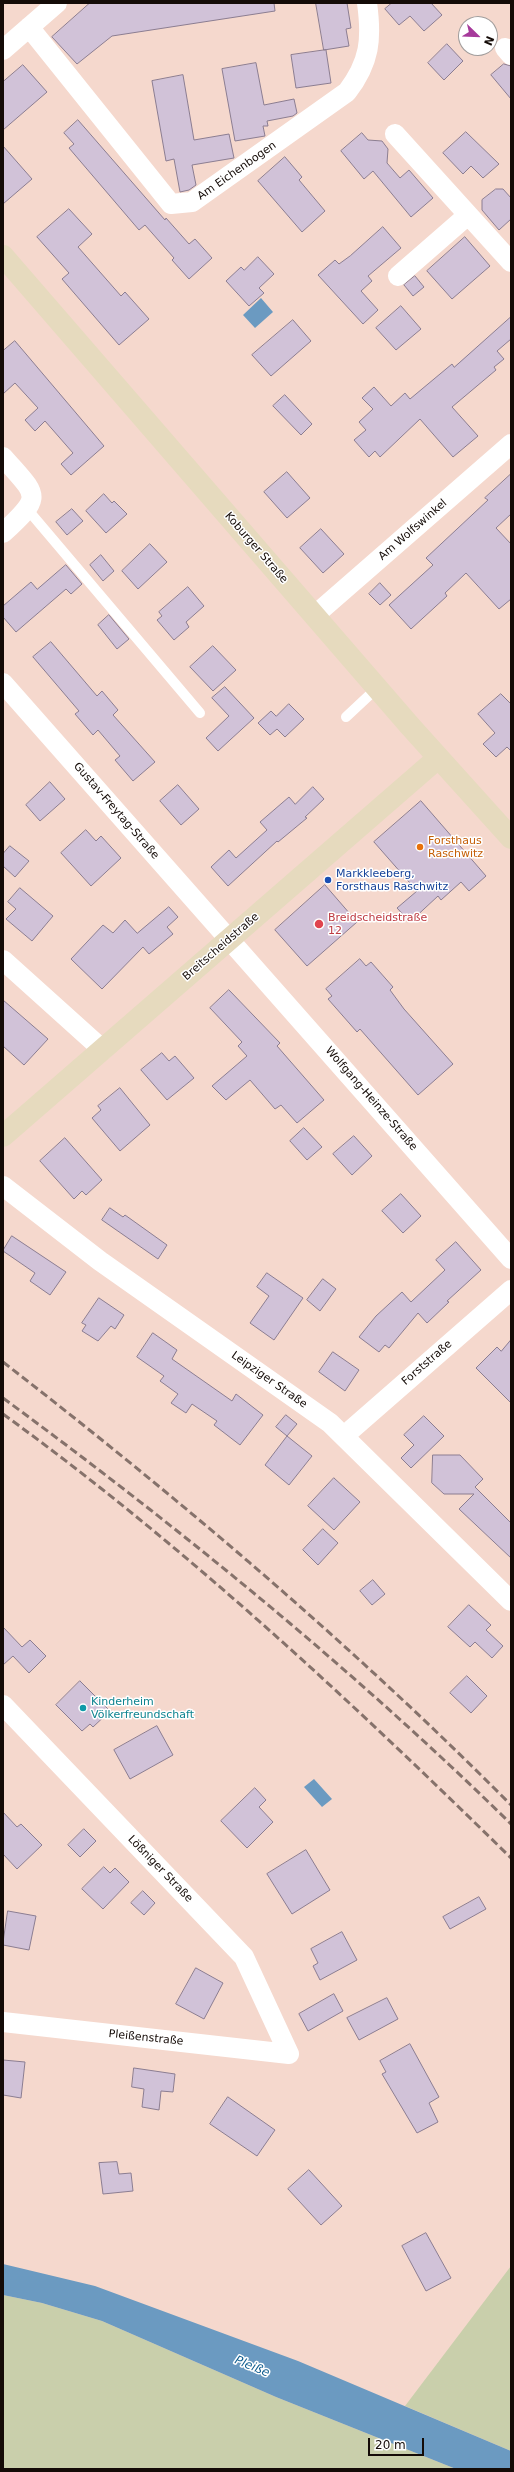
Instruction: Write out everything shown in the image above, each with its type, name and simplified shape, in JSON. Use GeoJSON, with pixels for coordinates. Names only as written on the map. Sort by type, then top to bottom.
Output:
{"type":"FeatureCollection","features":[{"type":"Feature","properties":{"kind":"main road","name":"Koburger Straße"},"geometry":{"type":"LineString","coordinates":[[3,256],[438,758],[511,838]]}},
{"type":"Feature","properties":{"kind":"main road","name":"Breitscheidstraße"},"geometry":{"type":"LineString","coordinates":[[3,1136],[438,758]]}},
{"type":"Feature","properties":{"kind":"street"},"geometry":{"type":"LineString","coordinates":[[3,50],[57,3]]}},
{"type":"Feature","properties":{"kind":"street","name":"Am Eichenbogen"},"geometry":{"type":"LineString","coordinates":[[29,27],[171,204],[192,202],[347,92],[359,77],[368,54],[371,30],[367,3]]}},
{"type":"Feature","properties":{"kind":"street"},"geometry":{"type":"LineString","coordinates":[[395,134],[511,262]]}},
{"type":"Feature","properties":{"kind":"street"},"geometry":{"type":"LineString","coordinates":[[398,276],[468,215]]}},
{"type":"Feature","properties":{"kind":"street","name":"Am Wolfswinkel"},"geometry":{"type":"LineString","coordinates":[[315,615],[511,444]]}},
{"type":"Feature","properties":{"kind":"street"},"geometry":{"type":"LineString","coordinates":[[3,457],[31,489],[30,505],[3,533]]}},
{"type":"Feature","properties":{"kind":"street","name":"Gustav-Freytag-Straße"},"geometry":{"type":"LineString","coordinates":[[3,683],[231,939]]}},
{"type":"Feature","properties":{"kind":"street","name":"Wolfgang-Heinze-Straße"},"geometry":{"type":"LineString","coordinates":[[231,939],[511,1259]]}},
{"type":"Feature","properties":{"kind":"street"},"geometry":{"type":"LineString","coordinates":[[3,960],[103,1050]]}},
{"type":"Feature","properties":{"kind":"street","name":"Leipziger Straße"},"geometry":{"type":"LineString","coordinates":[[3,1186],[100,1261],[330,1423],[511,1601]]}},
{"type":"Feature","properties":{"kind":"street","name":"Forststraße"},"geometry":{"type":"LineString","coordinates":[[344,1436],[511,1290]]}},
{"type":"Feature","properties":{"kind":"street","name":"Lößniger Straße"},"geometry":{"type":"LineString","coordinates":[[3,1705],[244,1957],[289,2054]]}},
{"type":"Feature","properties":{"kind":"street","name":"Pleißenstraße"},"geometry":{"type":"LineString","coordinates":[[3,2022],[289,2054]]}},
{"type":"Feature","properties":{"kind":"lane"},"geometry":{"type":"LineString","coordinates":[[30,505],[200,713]]}},
{"type":"Feature","properties":{"kind":"lane"},"geometry":{"type":"LineString","coordinates":[[346,717],[377,688]]}},
{"type":"Feature","properties":{"kind":"green space"},"geometry":{"type":"Polygon","coordinates":[[[511,2266],[511,2451],[405,2406],[511,2266]]]}},
{"type":"Feature","properties":{"kind":"green space"},"geometry":{"type":"Polygon","coordinates":[[[3,2295],[42,2303],[102,2321],[276,2397],[456,2469],[3,2469],[3,2295]]]}},
{"type":"Feature","properties":{"kind":"water"},"geometry":{"type":"Polygon","coordinates":[[[261,298],[273,312],[255,328],[243,315],[261,298]]]}},
{"type":"Feature","properties":{"kind":"water"},"geometry":{"type":"Polygon","coordinates":[[[314,1779],[332,1799],[322,1807],[304,1787],[314,1779]]]}},
{"type":"Feature","properties":{"kind":"water","name":"Pleiße"},"geometry":{"type":"Polygon","coordinates":[[[3,2264],[95,2286],[298,2361],[511,2451],[511,2469],[456,2469],[276,2397],[102,2321],[42,2303],[3,2295],[3,2264]]]}},
{"type":"Feature","properties":{"kind":"building"},"geometry":{"type":"Polygon","coordinates":[[[90,3],[274,3],[275,11],[112,36],[77,64],[52,37],[90,3]]]}},
{"type":"Feature","properties":{"kind":"building"},"geometry":{"type":"Polygon","coordinates":[[[316,3],[347,3],[351,28],[346,29],[349,46],[324,50],[316,3]]]}},
{"type":"Feature","properties":{"kind":"building"},"geometry":{"type":"Polygon","coordinates":[[[392,3],[431,3],[442,15],[424,31],[410,16],[399,25],[385,9],[392,3]]]}},
{"type":"Feature","properties":{"kind":"building"},"geometry":{"type":"Polygon","coordinates":[[[447,44],[463,61],[444,80],[428,63],[447,44]]]}},
{"type":"Feature","properties":{"kind":"building"},"geometry":{"type":"Polygon","coordinates":[[[326,50],[331,83],[296,88],[291,55],[326,50]]]}},
{"type":"Feature","properties":{"kind":"building"},"geometry":{"type":"Polygon","coordinates":[[[256,63],[264,105],[294,99],[297,113],[293,116],[267,121],[268,126],[263,126],[265,136],[235,141],[222,69],[256,63]]]}},
{"type":"Feature","properties":{"kind":"building"},"geometry":{"type":"Polygon","coordinates":[[[504,64],[511,66],[511,99],[491,75],[504,64]]]}},
{"type":"Feature","properties":{"kind":"building"},"geometry":{"type":"Polygon","coordinates":[[[23,65],[47,92],[3,130],[3,82],[23,65]]]}},
{"type":"Feature","properties":{"kind":"building"},"geometry":{"type":"Polygon","coordinates":[[[183,75],[194,140],[229,134],[234,158],[192,165],[196,185],[189,190],[180,192],[174,159],[166,161],[152,81],[183,75]]]}},
{"type":"Feature","properties":{"kind":"building"},"geometry":{"type":"Polygon","coordinates":[[[78,120],[165,220],[166,218],[189,244],[195,239],[212,258],[189,279],[172,260],[174,258],[145,225],[139,230],[69,148],[74,144],[64,133],[78,120]]]}},
{"type":"Feature","properties":{"kind":"building"},"geometry":{"type":"Polygon","coordinates":[[[466,132],[499,164],[483,178],[471,166],[463,174],[443,153],[466,132]]]}},
{"type":"Feature","properties":{"kind":"building"},"geometry":{"type":"Polygon","coordinates":[[[362,133],[368,140],[382,141],[388,149],[387,163],[400,178],[409,170],[433,198],[411,217],[373,171],[364,179],[341,151],[362,133]]]}},
{"type":"Feature","properties":{"kind":"building"},"geometry":{"type":"Polygon","coordinates":[[[3,146],[32,179],[3,204],[3,146]]]}},
{"type":"Feature","properties":{"kind":"building"},"geometry":{"type":"Polygon","coordinates":[[[285,157],[302,177],[299,180],[325,211],[302,232],[258,181],[285,157]]]}},
{"type":"Feature","properties":{"kind":"building"},"geometry":{"type":"Polygon","coordinates":[[[496,189],[503,189],[511,198],[511,219],[499,230],[482,210],[482,200],[496,189]]]}},
{"type":"Feature","properties":{"kind":"building"},"geometry":{"type":"Polygon","coordinates":[[[69,209],[92,234],[78,247],[121,296],[125,292],[149,319],[119,345],[62,279],[69,273],[37,237],[69,209]]]}},
{"type":"Feature","properties":{"kind":"building"},"geometry":{"type":"Polygon","coordinates":[[[383,227],[401,248],[368,276],[372,281],[361,291],[378,310],[363,324],[318,275],[335,260],[339,264],[350,256],[383,227]]]}},
{"type":"Feature","properties":{"kind":"building"},"geometry":{"type":"Polygon","coordinates":[[[465,237],[490,266],[452,299],[427,271],[465,237]]]}},
{"type":"Feature","properties":{"kind":"building"},"geometry":{"type":"Polygon","coordinates":[[[258,257],[274,274],[259,288],[264,293],[249,306],[226,281],[241,267],[244,270],[258,257]]]}},
{"type":"Feature","properties":{"kind":"building"},"geometry":{"type":"Polygon","coordinates":[[[415,276],[424,287],[413,296],[404,285],[415,276]]]}},
{"type":"Feature","properties":{"kind":"building"},"geometry":{"type":"Polygon","coordinates":[[[401,306],[421,329],[396,350],[376,328],[401,306]]]}},
{"type":"Feature","properties":{"kind":"building"},"geometry":{"type":"Polygon","coordinates":[[[511,317],[511,339],[497,351],[504,359],[494,367],[496,370],[452,407],[478,436],[453,457],[420,419],[380,457],[375,451],[369,457],[354,440],[366,430],[359,422],[373,409],[362,398],[374,387],[391,406],[405,393],[410,399],[452,364],[454,367],[511,317]]]}},
{"type":"Feature","properties":{"kind":"building"},"geometry":{"type":"Polygon","coordinates":[[[293,320],[311,341],[271,376],[252,355],[293,320]]]}},
{"type":"Feature","properties":{"kind":"building"},"geometry":{"type":"Polygon","coordinates":[[[15,341],[104,446],[71,475],[61,464],[73,453],[45,421],[35,431],[25,420],[38,408],[15,383],[3,394],[3,351],[15,341]]]}},
{"type":"Feature","properties":{"kind":"building"},"geometry":{"type":"Polygon","coordinates":[[[285,395],[312,424],[301,435],[273,406],[285,395]]]}},
{"type":"Feature","properties":{"kind":"building"},"geometry":{"type":"Polygon","coordinates":[[[287,472],[310,498],[287,518],[264,492],[287,472]]]}},
{"type":"Feature","properties":{"kind":"building"},"geometry":{"type":"Polygon","coordinates":[[[511,474],[511,514],[496,528],[511,544],[511,599],[499,609],[466,573],[445,593],[447,596],[411,629],[389,605],[433,565],[426,558],[488,500],[485,498],[511,474]]]}},
{"type":"Feature","properties":{"kind":"building"},"geometry":{"type":"Polygon","coordinates":[[[104,494],[112,503],[114,501],[127,514],[106,533],[86,511],[104,494]]]}},
{"type":"Feature","properties":{"kind":"building"},"geometry":{"type":"Polygon","coordinates":[[[72,509],[83,521],[67,535],[56,522],[72,509]]]}},
{"type":"Feature","properties":{"kind":"building"},"geometry":{"type":"Polygon","coordinates":[[[321,529],[344,554],[323,573],[300,548],[321,529]]]}},
{"type":"Feature","properties":{"kind":"building"},"geometry":{"type":"Polygon","coordinates":[[[150,544],[167,562],[138,589],[122,571],[150,544]]]}},
{"type":"Feature","properties":{"kind":"building"},"geometry":{"type":"Polygon","coordinates":[[[101,555],[114,571],[103,581],[90,565],[101,555]]]}},
{"type":"Feature","properties":{"kind":"building"},"geometry":{"type":"Polygon","coordinates":[[[66,565],[82,584],[71,594],[66,589],[16,632],[3,617],[3,606],[31,582],[37,589],[66,565]]]}},
{"type":"Feature","properties":{"kind":"building"},"geometry":{"type":"Polygon","coordinates":[[[380,583],[391,595],[380,605],[369,594],[380,583]]]}},
{"type":"Feature","properties":{"kind":"building"},"geometry":{"type":"Polygon","coordinates":[[[188,587],[204,606],[186,622],[189,627],[174,640],[157,620],[162,616],[159,612],[188,587]]]}},
{"type":"Feature","properties":{"kind":"building"},"geometry":{"type":"Polygon","coordinates":[[[109,615],[129,639],[117,649],[98,625],[109,615]]]}},
{"type":"Feature","properties":{"kind":"building"},"geometry":{"type":"Polygon","coordinates":[[[51,642],[97,696],[102,691],[118,710],[113,715],[155,762],[133,781],[115,760],[120,756],[98,730],[93,735],[75,714],[79,711],[33,657],[51,642]]]}},
{"type":"Feature","properties":{"kind":"building"},"geometry":{"type":"Polygon","coordinates":[[[213,646],[236,670],[213,691],[190,667],[213,646]]]}},
{"type":"Feature","properties":{"kind":"building"},"geometry":{"type":"Polygon","coordinates":[[[225,687],[254,718],[218,751],[206,738],[229,716],[212,698],[225,687]]]}},
{"type":"Feature","properties":{"kind":"building"},"geometry":{"type":"Polygon","coordinates":[[[501,694],[511,704],[511,751],[507,747],[496,757],[483,744],[495,733],[478,714],[501,694]]]}},
{"type":"Feature","properties":{"kind":"building"},"geometry":{"type":"Polygon","coordinates":[[[289,704],[304,719],[285,737],[277,729],[270,735],[258,723],[271,711],[276,716],[289,704]]]}},
{"type":"Feature","properties":{"kind":"building"},"geometry":{"type":"Polygon","coordinates":[[[50,782],[65,799],[40,821],[26,805],[50,782]]]}},
{"type":"Feature","properties":{"kind":"building"},"geometry":{"type":"Polygon","coordinates":[[[178,785],[199,809],[181,825],[160,801],[178,785]]]}},
{"type":"Feature","properties":{"kind":"building"},"geometry":{"type":"Polygon","coordinates":[[[313,787],[324,799],[305,817],[307,818],[278,842],[277,841],[228,886],[211,867],[229,850],[236,858],[267,830],[260,822],[289,797],[295,804],[313,787]]]}},
{"type":"Feature","properties":{"kind":"building","name":"Forsthaus Raschwitz"},"geometry":{"type":"Polygon","coordinates":[[[421,801],[486,876],[469,891],[461,882],[441,900],[438,896],[410,922],[397,908],[417,891],[374,842],[421,801]]]}},
{"type":"Feature","properties":{"kind":"building"},"geometry":{"type":"Polygon","coordinates":[[[86,830],[96,841],[101,836],[121,858],[91,886],[61,853],[86,830]]]}},
{"type":"Feature","properties":{"kind":"building"},"geometry":{"type":"Polygon","coordinates":[[[10,846],[29,861],[15,877],[3,866],[3,854],[10,846]]]}},
{"type":"Feature","properties":{"kind":"building"},"geometry":{"type":"Polygon","coordinates":[[[325,885],[357,922],[307,966],[275,930],[325,885]]]}},
{"type":"Feature","properties":{"kind":"building"},"geometry":{"type":"Polygon","coordinates":[[[20,888],[53,916],[32,941],[6,919],[16,909],[8,902],[20,888]]]}},
{"type":"Feature","properties":{"kind":"building"},"geometry":{"type":"Polygon","coordinates":[[[169,907],[178,917],[167,927],[173,934],[149,954],[143,947],[102,989],[71,959],[103,925],[113,933],[125,920],[137,933],[169,907]]]}},
{"type":"Feature","properties":{"kind":"building"},"geometry":{"type":"Polygon","coordinates":[[[360,959],[366,966],[371,962],[393,987],[390,990],[404,1009],[453,1064],[418,1095],[360,1029],[357,1032],[328,999],[332,996],[326,989],[360,959]]]}},
{"type":"Feature","properties":{"kind":"building"},"geometry":{"type":"Polygon","coordinates":[[[229,990],[280,1043],[277,1046],[324,1100],[297,1123],[281,1105],[275,1109],[250,1080],[226,1100],[212,1086],[247,1056],[238,1046],[242,1042],[210,1008],[229,990]]]}},
{"type":"Feature","properties":{"kind":"building"},"geometry":{"type":"Polygon","coordinates":[[[3,1000],[48,1039],[24,1065],[3,1046],[3,1000]]]}},
{"type":"Feature","properties":{"kind":"building"},"geometry":{"type":"Polygon","coordinates":[[[162,1053],[169,1061],[175,1056],[194,1078],[167,1100],[141,1070],[162,1053]]]}},
{"type":"Feature","properties":{"kind":"building"},"geometry":{"type":"Polygon","coordinates":[[[120,1088],[150,1125],[120,1151],[92,1118],[101,1110],[98,1106],[120,1088]]]}},
{"type":"Feature","properties":{"kind":"building"},"geometry":{"type":"Polygon","coordinates":[[[304,1128],[322,1147],[307,1160],[290,1141],[304,1128]]]}},
{"type":"Feature","properties":{"kind":"building"},"geometry":{"type":"Polygon","coordinates":[[[354,1136],[372,1156],[352,1175],[333,1154],[354,1136]]]}},
{"type":"Feature","properties":{"kind":"building"},"geometry":{"type":"Polygon","coordinates":[[[65,1138],[102,1180],[86,1195],[82,1191],[74,1199],[40,1161],[65,1138]]]}},
{"type":"Feature","properties":{"kind":"building"},"geometry":{"type":"Polygon","coordinates":[[[401,1194],[421,1216],[403,1233],[382,1211],[401,1194]]]}},
{"type":"Feature","properties":{"kind":"building"},"geometry":{"type":"Polygon","coordinates":[[[110,1208],[123,1217],[125,1215],[167,1245],[158,1259],[102,1220],[110,1208]]]}},
{"type":"Feature","properties":{"kind":"building"},"geometry":{"type":"Polygon","coordinates":[[[12,1236],[66,1272],[50,1295],[30,1281],[35,1273],[3,1251],[12,1236]]]}},
{"type":"Feature","properties":{"kind":"building"},"geometry":{"type":"Polygon","coordinates":[[[456,1242],[481,1270],[447,1301],[449,1302],[427,1323],[418,1313],[389,1348],[385,1345],[379,1352],[359,1337],[376,1316],[402,1292],[411,1302],[445,1270],[436,1260],[456,1242]]]}},
{"type":"Feature","properties":{"kind":"building"},"geometry":{"type":"Polygon","coordinates":[[[267,1273],[303,1298],[274,1340],[250,1323],[269,1296],[257,1287],[267,1273]]]}},
{"type":"Feature","properties":{"kind":"building"},"geometry":{"type":"Polygon","coordinates":[[[323,1279],[336,1289],[320,1311],[307,1300],[323,1279]]]}},
{"type":"Feature","properties":{"kind":"building"},"geometry":{"type":"Polygon","coordinates":[[[99,1298],[124,1315],[115,1329],[111,1326],[98,1341],[82,1331],[86,1325],[82,1323],[99,1298]]]}},
{"type":"Feature","properties":{"kind":"building"},"geometry":{"type":"Polygon","coordinates":[[[153,1333],[177,1350],[172,1359],[232,1401],[236,1394],[263,1415],[240,1445],[214,1425],[217,1421],[192,1404],[186,1413],[171,1403],[178,1394],[160,1381],[164,1376],[137,1357],[153,1333]]]}},
{"type":"Feature","properties":{"kind":"building"},"geometry":{"type":"Polygon","coordinates":[[[511,1340],[511,1403],[476,1368],[497,1347],[501,1351],[511,1340]]]}},
{"type":"Feature","properties":{"kind":"building"},"geometry":{"type":"Polygon","coordinates":[[[333,1352],[359,1370],[345,1391],[319,1372],[333,1352]]]}},
{"type":"Feature","properties":{"kind":"building"},"geometry":{"type":"Polygon","coordinates":[[[286,1415],[297,1424],[287,1436],[276,1427],[286,1415]]]}},
{"type":"Feature","properties":{"kind":"building"},"geometry":{"type":"Polygon","coordinates":[[[424,1416],[444,1436],[411,1468],[401,1458],[414,1445],[404,1435],[424,1416]]]}},
{"type":"Feature","properties":{"kind":"building"},"geometry":{"type":"Polygon","coordinates":[[[287,1436],[312,1456],[289,1485],[265,1465],[287,1436]]]}},
{"type":"Feature","properties":{"kind":"building"},"geometry":{"type":"Polygon","coordinates":[[[433,1455],[460,1455],[483,1479],[475,1487],[511,1523],[511,1558],[459,1509],[474,1494],[444,1494],[432,1483],[433,1455]]]}},
{"type":"Feature","properties":{"kind":"building"},"geometry":{"type":"Polygon","coordinates":[[[334,1478],[360,1502],[334,1530],[308,1506],[334,1478]]]}},
{"type":"Feature","properties":{"kind":"building"},"geometry":{"type":"Polygon","coordinates":[[[323,1529],[338,1543],[318,1565],[303,1550],[323,1529]]]}},
{"type":"Feature","properties":{"kind":"building"},"geometry":{"type":"Polygon","coordinates":[[[373,1580],[385,1594],[372,1605],[360,1591],[373,1580]]]}},
{"type":"Feature","properties":{"kind":"building"},"geometry":{"type":"Polygon","coordinates":[[[469,1605],[491,1625],[486,1630],[503,1646],[492,1658],[475,1642],[470,1647],[448,1627],[469,1605]]]}},
{"type":"Feature","properties":{"kind":"building"},"geometry":{"type":"Polygon","coordinates":[[[3,1627],[22,1647],[30,1640],[46,1656],[29,1673],[13,1656],[3,1665],[3,1627]]]}},
{"type":"Feature","properties":{"kind":"building"},"geometry":{"type":"Polygon","coordinates":[[[467,1676],[487,1696],[471,1713],[450,1693],[467,1676]]]}},
{"type":"Feature","properties":{"kind":"building","name":"Kinderheim Völkerfreundschaft"},"geometry":{"type":"Polygon","coordinates":[[[80,1681],[110,1711],[93,1727],[90,1724],[82,1731],[56,1705],[80,1681]]]}},
{"type":"Feature","properties":{"kind":"building"},"geometry":{"type":"Polygon","coordinates":[[[157,1726],[173,1755],[130,1779],[114,1750],[157,1726]]]}},
{"type":"Feature","properties":{"kind":"building"},"geometry":{"type":"Polygon","coordinates":[[[255,1788],[266,1800],[259,1807],[273,1822],[247,1848],[221,1821],[255,1788]]]}},
{"type":"Feature","properties":{"kind":"building"},"geometry":{"type":"Polygon","coordinates":[[[3,1812],[17,1827],[21,1824],[42,1845],[17,1869],[3,1854],[3,1812]]]}},
{"type":"Feature","properties":{"kind":"building"},"geometry":{"type":"Polygon","coordinates":[[[84,1829],[96,1841],[80,1857],[68,1845],[84,1829]]]}},
{"type":"Feature","properties":{"kind":"building"},"geometry":{"type":"Polygon","coordinates":[[[306,1850],[330,1890],[292,1914],[267,1874],[306,1850]]]}},
{"type":"Feature","properties":{"kind":"building"},"geometry":{"type":"Polygon","coordinates":[[[104,1867],[110,1873],[115,1868],[129,1882],[103,1909],[82,1889],[104,1867]]]}},
{"type":"Feature","properties":{"kind":"building"},"geometry":{"type":"Polygon","coordinates":[[[143,1891],[155,1903],[144,1915],[131,1903],[143,1891]]]}},
{"type":"Feature","properties":{"kind":"building"},"geometry":{"type":"Polygon","coordinates":[[[479,1897],[486,1909],[450,1929],[443,1917],[479,1897]]]}},
{"type":"Feature","properties":{"kind":"building"},"geometry":{"type":"Polygon","coordinates":[[[8,1911],[36,1916],[29,1950],[3,1945],[8,1911]]]}},
{"type":"Feature","properties":{"kind":"building"},"geometry":{"type":"Polygon","coordinates":[[[342,1932],[357,1960],[320,1980],[313,1966],[318,1963],[311,1949],[342,1932]]]}},
{"type":"Feature","properties":{"kind":"building"},"geometry":{"type":"Polygon","coordinates":[[[196,1968],[223,1983],[204,2019],[176,2004],[196,1968]]]}},
{"type":"Feature","properties":{"kind":"building"},"geometry":{"type":"Polygon","coordinates":[[[334,1994],[343,2011],[308,2031],[299,2014],[334,1994]]]}},
{"type":"Feature","properties":{"kind":"building"},"geometry":{"type":"Polygon","coordinates":[[[387,1998],[398,2019],[359,2040],[347,2018],[387,1998]]]}},
{"type":"Feature","properties":{"kind":"building"},"geometry":{"type":"Polygon","coordinates":[[[410,2044],[439,2097],[429,2103],[438,2122],[417,2133],[382,2074],[386,2072],[380,2061],[410,2044]]]}},
{"type":"Feature","properties":{"kind":"building"},"geometry":{"type":"Polygon","coordinates":[[[3,2060],[25,2062],[21,2098],[3,2095],[3,2060]]]}},
{"type":"Feature","properties":{"kind":"building"},"geometry":{"type":"Polygon","coordinates":[[[134,2068],[175,2074],[173,2092],[161,2091],[159,2110],[142,2107],[144,2089],[132,2087],[134,2068]]]}},
{"type":"Feature","properties":{"kind":"building"},"geometry":{"type":"Polygon","coordinates":[[[228,2097],[275,2130],[257,2156],[210,2124],[228,2097]]]}},
{"type":"Feature","properties":{"kind":"building"},"geometry":{"type":"Polygon","coordinates":[[[117,2162],[119,2174],[131,2173],[133,2191],[103,2194],[99,2163],[117,2162]]]}},
{"type":"Feature","properties":{"kind":"building"},"geometry":{"type":"Polygon","coordinates":[[[309,2170],[342,2206],[321,2225],[288,2189],[309,2170]]]}},
{"type":"Feature","properties":{"kind":"building"},"geometry":{"type":"Polygon","coordinates":[[[426,2233],[451,2278],[426,2291],[402,2246],[426,2233]]]}},
{"type":"Feature","properties":{"kind":"railway"},"geometry":{"type":"LineString","coordinates":[[3,1362],[200,1520],[264,1575],[390,1688],[511,1805]]}},
{"type":"Feature","properties":{"kind":"railway"},"geometry":{"type":"LineString","coordinates":[[3,1398],[135,1498],[264,1602],[390,1710],[511,1824]]}},
{"type":"Feature","properties":{"kind":"railway"},"geometry":{"type":"LineString","coordinates":[[3,1414],[137,1517],[202,1571],[328,1683],[511,1858]]}},
{"type":"Feature","properties":{"kind":"place","name":"Forsthaus Raschwitz"},"geometry":{"type":"Point","coordinates":[420,847]}},
{"type":"Feature","properties":{"kind":"place","name":"Markkleeberg, Forsthaus Raschwitz"},"geometry":{"type":"Point","coordinates":[328,880]}},
{"type":"Feature","properties":{"kind":"place","name":"Breidscheidstraße 12"},"geometry":{"type":"Point","coordinates":[319,924]}},
{"type":"Feature","properties":{"kind":"place","name":"Kinderheim Völkerfreundschaft"},"geometry":{"type":"Point","coordinates":[83,1708]}}]}
